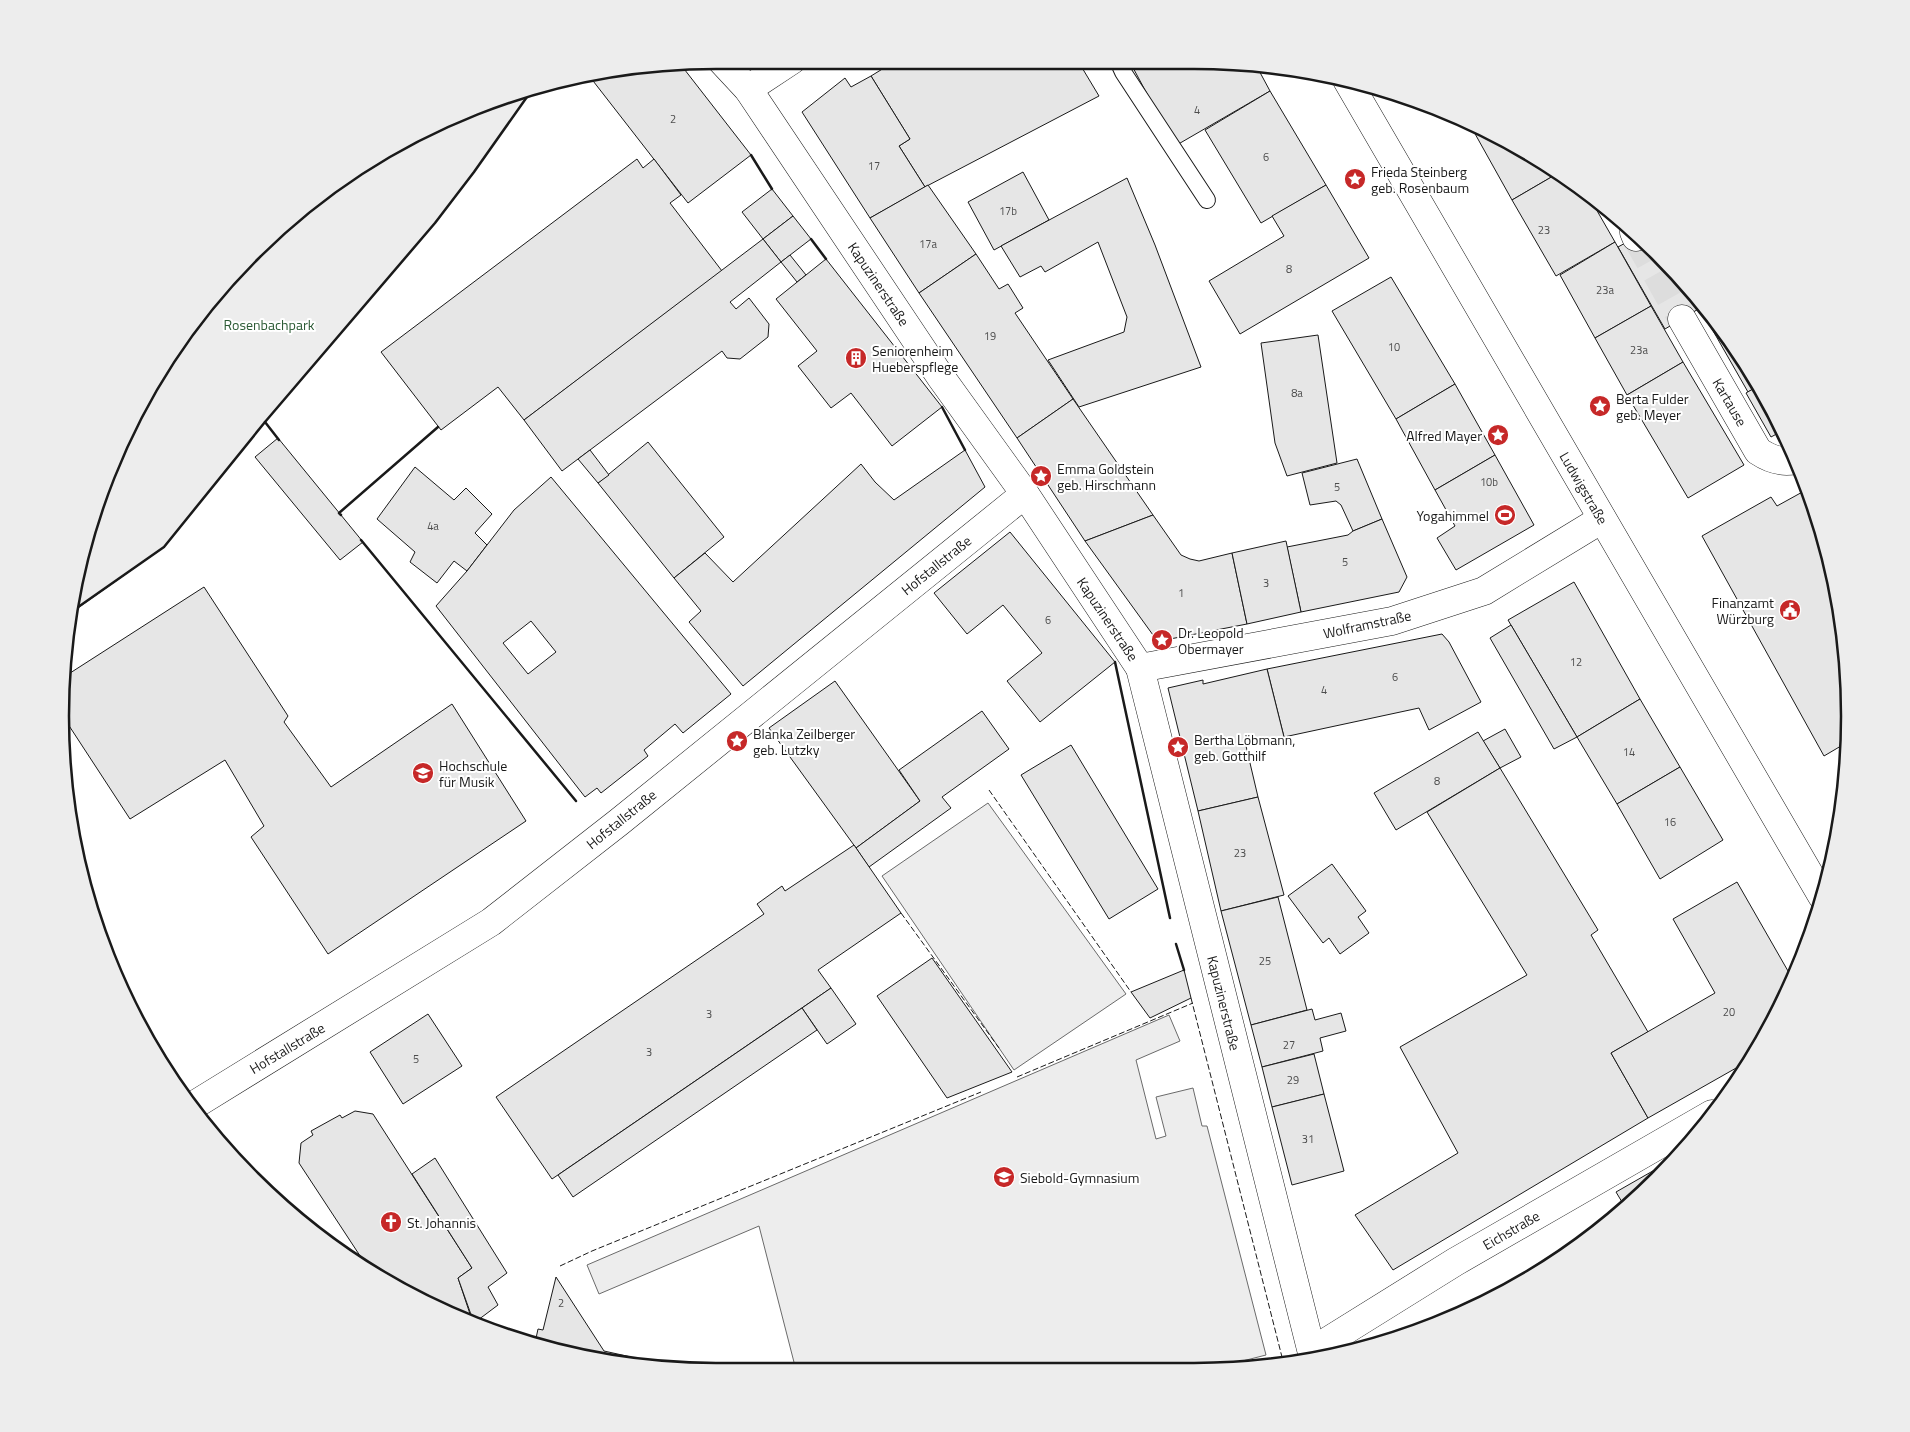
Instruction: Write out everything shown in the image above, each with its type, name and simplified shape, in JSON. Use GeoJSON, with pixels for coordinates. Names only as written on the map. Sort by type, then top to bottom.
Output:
{"type":"FeatureCollection","features":[{"type":"Feature","properties":{"kind":"street","name":"Kapuzinerstraße"},"geometry":{"type":"LineString","coordinates":[[729,69],[748,89],[945,383],[1025,494],[1140,668],[1312,1352]]}},
{"type":"Feature","properties":{"kind":"street"},"geometry":{"type":"LineString","coordinates":[[748,89],[778,69]]}},
{"type":"Feature","properties":{"kind":"street","name":"Ludwigstraße"},"geometry":{"type":"LineString","coordinates":[[1352,89],[1818,889]]}},
{"type":"Feature","properties":{"kind":"street","name":"Kartause"},"geometry":{"type":"LineString","coordinates":[[1682,319],[1758,451],[1778,461],[1789,460]]}},
{"type":"Feature","properties":{"kind":"street","name":"Hofstallstraße"},"geometry":{"type":"LineString","coordinates":[[197,1102],[491,922],[619,822],[1025,494]]}},
{"type":"Feature","properties":{"kind":"street","name":"Wolframstraße"},"geometry":{"type":"LineString","coordinates":[[1140,668],[1392,621],[1484,592],[1602,518]]}},
{"type":"Feature","properties":{"kind":"street","name":"Eichstraße"},"geometry":{"type":"LineString","coordinates":[[1315,1352],[1455,1262],[1697,1123]]}},
{"type":"Feature","properties":{"kind":"lane"},"geometry":{"type":"LineString","coordinates":[[1122,69],[1207,200]]}},
{"type":"Feature","properties":{"kind":"green space","name":"Rosenbachpark"},"geometry":{"type":"Polygon","coordinates":[[[527,97],[435,223],[265,422],[164,547],[78,608],[91,548],[103,508],[135,430],[155,392],[178,356],[229,289],[289,229],[356,178],[392,155],[430,135],[468,118],[527,97]]]}},
{"type":"Feature","properties":{"kind":"green space"},"geometry":{"type":"Polygon","coordinates":[[[988,803],[1126,994],[1014,1070],[882,876],[988,803]]]}},
{"type":"Feature","properties":{"kind":"green space","name":"Siebold-Gymnasium"},"geometry":{"type":"Polygon","coordinates":[[[1169,1015],[1180,1041],[1136,1060],[1156,1139],[1166,1136],[1156,1097],[1193,1088],[1202,1126],[1207,1126],[1266,1355],[1240,1362],[1194,1363],[794,1363],[759,1226],[599,1294],[587,1265],[1169,1015]]]}},
{"type":"Feature","properties":{"kind":"building"},"geometry":{"type":"Polygon","coordinates":[[[882,69],[1083,69],[1099,96],[925,187],[899,146],[910,139],[871,76],[882,69]]]}},
{"type":"Feature","properties":{"kind":"building"},"geometry":{"type":"Polygon","coordinates":[[[1134,69],[1236,70],[1260,72],[1270,91],[1175,146],[1134,69]]]}},
{"type":"Feature","properties":{"kind":"building"},"geometry":{"type":"Polygon","coordinates":[[[685,70],[751,155],[688,203],[593,81],[632,74],[685,70]]]}},
{"type":"Feature","properties":{"kind":"building"},"geometry":{"type":"Polygon","coordinates":[[[871,76],[910,139],[899,146],[925,187],[870,218],[802,112],[845,78],[851,87],[871,76]]]}},
{"type":"Feature","properties":{"kind":"building"},"geometry":{"type":"Polygon","coordinates":[[[1270,91],[1326,185],[1261,223],[1205,130],[1270,91]]]}},
{"type":"Feature","properties":{"kind":"building"},"geometry":{"type":"Polygon","coordinates":[[[1474,132],[1518,155],[1552,177],[1512,200],[1474,132]]]}},
{"type":"Feature","properties":{"kind":"building"},"geometry":{"type":"Polygon","coordinates":[[[637,159],[643,168],[654,159],[681,195],[670,203],[722,271],[524,420],[498,387],[441,430],[381,352],[637,159]]]}},
{"type":"Feature","properties":{"kind":"building"},"geometry":{"type":"Polygon","coordinates":[[[1023,172],[1049,220],[994,250],[968,202],[1023,172]]]}},
{"type":"Feature","properties":{"kind":"building"},"geometry":{"type":"Polygon","coordinates":[[[1552,177],[1596,210],[1615,242],[1556,276],[1512,200],[1552,177]]]}},
{"type":"Feature","properties":{"kind":"building"},"geometry":{"type":"Polygon","coordinates":[[[1127,178],[1155,245],[1201,367],[1079,407],[1048,360],[1124,332],[1127,317],[1098,242],[1045,272],[1041,266],[1020,277],[1001,246],[1127,178]]]}},
{"type":"Feature","properties":{"kind":"building"},"geometry":{"type":"Polygon","coordinates":[[[928,185],[976,254],[919,293],[870,218],[928,185]]]}},
{"type":"Feature","properties":{"kind":"building"},"geometry":{"type":"Polygon","coordinates":[[[1326,185],[1369,258],[1240,334],[1209,281],[1284,236],[1272,216],[1326,185]]]}},
{"type":"Feature","properties":{"kind":"building"},"geometry":{"type":"Polygon","coordinates":[[[772,189],[793,216],[763,239],[742,212],[772,189]]]}},
{"type":"Feature","properties":{"kind":"building"},"geometry":{"type":"Polygon","coordinates":[[[793,216],[811,239],[781,262],[763,239],[793,216]]]}},
{"type":"Feature","properties":{"kind":"building"},"geometry":{"type":"Polygon","coordinates":[[[763,239],[781,262],[730,302],[736,309],[749,298],[769,324],[768,337],[740,359],[727,358],[722,351],[562,471],[524,420],[763,239]]]}},
{"type":"Feature","properties":{"kind":"building"},"geometry":{"type":"Polygon","coordinates":[[[1632,239],[1681,289],[1697,310],[1665,329],[1618,247],[1632,239]]]}},
{"type":"Feature","properties":{"kind":"building"},"geometry":{"type":"Polygon","coordinates":[[[1615,242],[1651,306],[1595,338],[1560,275],[1615,242]]]}},
{"type":"Feature","properties":{"kind":"building"},"geometry":{"type":"Polygon","coordinates":[[[976,254],[999,289],[1008,284],[1023,308],[1015,313],[1073,399],[1017,438],[919,293],[976,254]]]}},
{"type":"Feature","properties":{"kind":"building"},"geometry":{"type":"Polygon","coordinates":[[[790,255],[806,275],[797,282],[781,262],[790,255]]]}},
{"type":"Feature","properties":{"kind":"building","name":"Seniorenheim Hueberspflege"},"geometry":{"type":"Polygon","coordinates":[[[826,259],[942,407],[892,446],[851,393],[831,408],[798,366],[817,351],[776,299],[826,259]]]}},
{"type":"Feature","properties":{"kind":"building"},"geometry":{"type":"Polygon","coordinates":[[[1391,277],[1455,384],[1396,419],[1332,311],[1391,277]]]}},
{"type":"Feature","properties":{"kind":"building"},"geometry":{"type":"Polygon","coordinates":[[[1651,306],[1683,362],[1627,395],[1595,338],[1651,306]]]}},
{"type":"Feature","properties":{"kind":"building"},"geometry":{"type":"Polygon","coordinates":[[[1711,328],[1753,389],[1748,392],[1711,328]]]}},
{"type":"Feature","properties":{"kind":"building"},"geometry":{"type":"Polygon","coordinates":[[[1318,335],[1337,463],[1287,476],[1275,443],[1261,343],[1318,335]]]}},
{"type":"Feature","properties":{"kind":"building"},"geometry":{"type":"Polygon","coordinates":[[[1683,362],[1744,465],[1688,498],[1627,395],[1683,362]]]}},
{"type":"Feature","properties":{"kind":"building"},"geometry":{"type":"Polygon","coordinates":[[[1455,384],[1495,455],[1435,490],[1396,419],[1455,384]]]}},
{"type":"Feature","properties":{"kind":"building"},"geometry":{"type":"Polygon","coordinates":[[[1753,389],[1777,434],[1771,437],[1746,393],[1753,389]]]}},
{"type":"Feature","properties":{"kind":"building"},"geometry":{"type":"Polygon","coordinates":[[[1073,399],[1153,515],[1085,541],[1017,438],[1073,399]]]}},
{"type":"Feature","properties":{"kind":"building"},"geometry":{"type":"Polygon","coordinates":[[[278,438],[363,542],[340,560],[255,457],[278,438]]]}},
{"type":"Feature","properties":{"kind":"building"},"geometry":{"type":"Polygon","coordinates":[[[648,442],[724,537],[674,578],[598,483],[648,442]]]}},
{"type":"Feature","properties":{"kind":"building"},"geometry":{"type":"Polygon","coordinates":[[[590,450],[609,475],[598,483],[578,459],[590,450]]]}},
{"type":"Feature","properties":{"kind":"building"},"geometry":{"type":"Polygon","coordinates":[[[965,450],[985,487],[743,686],[689,622],[701,611],[674,578],[705,553],[733,582],[861,464],[875,482],[894,500],[965,450]]]}},
{"type":"Feature","properties":{"kind":"building"},"geometry":{"type":"Polygon","coordinates":[[[1495,455],[1534,525],[1456,570],[1437,538],[1455,526],[1435,490],[1495,455]]]}},
{"type":"Feature","properties":{"kind":"building"},"geometry":{"type":"Polygon","coordinates":[[[1357,459],[1382,519],[1353,531],[1341,505],[1336,501],[1310,505],[1302,473],[1357,459]]]}},
{"type":"Feature","properties":{"kind":"building"},"geometry":{"type":"Polygon","coordinates":[[[415,467],[454,500],[466,488],[492,514],[475,533],[487,545],[467,571],[454,561],[437,583],[410,562],[415,552],[377,519],[415,467]]]}},
{"type":"Feature","properties":{"kind":"building"},"geometry":{"type":"Polygon","coordinates":[[[551,477],[731,694],[683,733],[675,724],[644,750],[648,756],[601,793],[597,788],[585,797],[436,606],[467,571],[514,510],[551,477]],[[531,621],[503,643],[528,674],[556,652],[531,621]]]}},
{"type":"Feature","properties":{"kind":"building","name":"Finanzamt Würzburg"},"geometry":{"type":"Polygon","coordinates":[[[1801,493],[1819,548],[1829,590],[1840,674],[1840,746],[1824,756],[1702,536],[1771,497],[1777,506],[1801,493]]]}},
{"type":"Feature","properties":{"kind":"building"},"geometry":{"type":"Polygon","coordinates":[[[1153,515],[1181,555],[1199,561],[1232,553],[1247,624],[1170,639],[1153,635],[1085,541],[1153,515]]]}},
{"type":"Feature","properties":{"kind":"building"},"geometry":{"type":"Polygon","coordinates":[[[1382,519],[1407,577],[1399,592],[1301,612],[1287,547],[1348,535],[1382,519]]]}},
{"type":"Feature","properties":{"kind":"building"},"geometry":{"type":"Polygon","coordinates":[[[1010,532],[1115,662],[1040,722],[1007,681],[1042,653],[1003,605],[967,634],[934,593],[1010,532]]]}},
{"type":"Feature","properties":{"kind":"building"},"geometry":{"type":"Polygon","coordinates":[[[1286,541],[1301,612],[1247,624],[1232,553],[1286,541]]]}},
{"type":"Feature","properties":{"kind":"building"},"geometry":{"type":"Polygon","coordinates":[[[1574,582],[1640,699],[1577,737],[1508,620],[1574,582]]]}},
{"type":"Feature","properties":{"kind":"building","name":"Hochschule für Musik"},"geometry":{"type":"Polygon","coordinates":[[[204,587],[288,716],[284,722],[331,787],[452,704],[526,821],[328,954],[251,837],[264,826],[225,760],[130,819],[69,726],[70,673],[204,587]]]}},
{"type":"Feature","properties":{"kind":"building"},"geometry":{"type":"Polygon","coordinates":[[[1511,625],[1577,737],[1554,749],[1490,638],[1511,625]]]}},
{"type":"Feature","properties":{"kind":"building"},"geometry":{"type":"Polygon","coordinates":[[[1442,634],[1449,642],[1481,702],[1429,730],[1419,708],[1284,737],[1267,669],[1442,634]]]}},
{"type":"Feature","properties":{"kind":"building"},"geometry":{"type":"Polygon","coordinates":[[[1267,669],[1284,737],[1246,746],[1258,797],[1198,811],[1168,688],[1203,680],[1203,684],[1267,669]]]}},
{"type":"Feature","properties":{"kind":"building"},"geometry":{"type":"Polygon","coordinates":[[[835,681],[920,801],[856,848],[769,728],[835,681]]]}},
{"type":"Feature","properties":{"kind":"building"},"geometry":{"type":"Polygon","coordinates":[[[1640,699],[1680,767],[1617,804],[1577,737],[1640,699]]]}},
{"type":"Feature","properties":{"kind":"building"},"geometry":{"type":"Polygon","coordinates":[[[982,711],[1009,749],[942,797],[951,808],[869,867],[856,848],[920,801],[899,770],[982,711]]]}},
{"type":"Feature","properties":{"kind":"building"},"geometry":{"type":"Polygon","coordinates":[[[1505,729],[1521,757],[1500,768],[1483,741],[1505,729]]]}},
{"type":"Feature","properties":{"kind":"building"},"geometry":{"type":"Polygon","coordinates":[[[1478,732],[1500,768],[1396,830],[1374,793],[1478,732]]]}},
{"type":"Feature","properties":{"kind":"building"},"geometry":{"type":"Polygon","coordinates":[[[1071,745],[1158,889],[1109,919],[1021,775],[1071,745]]]}},
{"type":"Feature","properties":{"kind":"building"},"geometry":{"type":"Polygon","coordinates":[[[1680,767],[1723,840],[1660,879],[1617,804],[1680,767]]]}},
{"type":"Feature","properties":{"kind":"building"},"geometry":{"type":"Polygon","coordinates":[[[1500,768],[1598,930],[1591,935],[1648,1032],[1611,1053],[1648,1118],[1393,1270],[1355,1215],[1458,1153],[1400,1047],[1527,975],[1427,812],[1500,768]]]}},
{"type":"Feature","properties":{"kind":"building"},"geometry":{"type":"Polygon","coordinates":[[[1258,797],[1284,895],[1221,911],[1198,811],[1258,797]]]}},
{"type":"Feature","properties":{"kind":"building"},"geometry":{"type":"Polygon","coordinates":[[[854,845],[901,913],[818,970],[831,988],[552,1179],[496,1097],[764,914],[757,904],[782,886],[785,891],[854,845]]]}},
{"type":"Feature","properties":{"kind":"building"},"geometry":{"type":"Polygon","coordinates":[[[1332,864],[1366,911],[1358,917],[1369,933],[1340,954],[1329,938],[1323,943],[1288,896],[1332,864]]]}},
{"type":"Feature","properties":{"kind":"building"},"geometry":{"type":"Polygon","coordinates":[[[1737,882],[1788,972],[1755,1040],[1738,1067],[1648,1118],[1611,1053],[1715,993],[1673,919],[1737,882]]]}},
{"type":"Feature","properties":{"kind":"building"},"geometry":{"type":"Polygon","coordinates":[[[1278,897],[1307,1010],[1251,1025],[1221,911],[1278,897]]]}},
{"type":"Feature","properties":{"kind":"building"},"geometry":{"type":"Polygon","coordinates":[[[932,958],[1012,1072],[947,1098],[877,996],[932,958]]]}},
{"type":"Feature","properties":{"kind":"building"},"geometry":{"type":"Polygon","coordinates":[[[1184,970],[1191,998],[1150,1018],[1131,992],[1184,970]]]}},
{"type":"Feature","properties":{"kind":"building"},"geometry":{"type":"Polygon","coordinates":[[[831,988],[856,1024],[827,1044],[802,1008],[831,988]]]}},
{"type":"Feature","properties":{"kind":"building"},"geometry":{"type":"Polygon","coordinates":[[[802,1008],[817,1030],[573,1197],[558,1175],[802,1008]]]}},
{"type":"Feature","properties":{"kind":"building"},"geometry":{"type":"Polygon","coordinates":[[[1312,1009],[1315,1020],[1341,1013],[1346,1031],[1320,1038],[1323,1051],[1262,1067],[1251,1025],[1312,1009]]]}},
{"type":"Feature","properties":{"kind":"building"},"geometry":{"type":"Polygon","coordinates":[[[428,1014],[462,1066],[403,1104],[370,1052],[428,1014]]]}},
{"type":"Feature","properties":{"kind":"building"},"geometry":{"type":"Polygon","coordinates":[[[1314,1054],[1324,1094],[1272,1107],[1262,1067],[1314,1054]]]}},
{"type":"Feature","properties":{"kind":"building"},"geometry":{"type":"Polygon","coordinates":[[[1324,1094],[1344,1171],[1292,1185],[1272,1107],[1324,1094]]]}},
{"type":"Feature","properties":{"kind":"building","name":"St. Johannis"},"geometry":{"type":"Polygon","coordinates":[[[355,1111],[373,1114],[472,1268],[458,1278],[470,1315],[392,1277],[361,1257],[299,1163],[301,1143],[313,1135],[311,1131],[340,1115],[342,1118],[355,1111]]]}},
{"type":"Feature","properties":{"kind":"building"},"geometry":{"type":"Polygon","coordinates":[[[435,1158],[507,1273],[488,1287],[498,1305],[480,1318],[471,1315],[458,1278],[472,1268],[412,1174],[435,1158]]]}},
{"type":"Feature","properties":{"kind":"building"},"geometry":{"type":"Polygon","coordinates":[[[1657,1168],[1622,1202],[1616,1192],[1657,1168]]]}},
{"type":"Feature","properties":{"kind":"building"},"geometry":{"type":"Polygon","coordinates":[[[556,1277],[604,1351],[631,1358],[590,1351],[536,1337],[538,1329],[543,1330],[556,1277]]]}},
{"type":"Feature","properties":{"kind":"tunnel"},"geometry":{"type":"LineString","coordinates":[[1643,250],[1682,319]]}},
{"type":"Feature","properties":{"kind":"fence"},"geometry":{"type":"LineString","coordinates":[[989,790],[1131,992]]}},
{"type":"Feature","properties":{"kind":"fence"},"geometry":{"type":"LineString","coordinates":[[901,913],[999,1048]]}},
{"type":"Feature","properties":{"kind":"fence"},"geometry":{"type":"LineString","coordinates":[[1191,998],[1282,1357]]}},
{"type":"Feature","properties":{"kind":"fence"},"geometry":{"type":"LineString","coordinates":[[1017,1077],[1193,1003]]}},
{"type":"Feature","properties":{"kind":"fence"},"geometry":{"type":"LineString","coordinates":[[560,1266],[592,1251],[981,1092]]}},
{"type":"Feature","properties":{"kind":"wall"},"geometry":{"type":"LineString","coordinates":[[78,607],[164,547],[265,422],[435,223],[527,97]]}},
{"type":"Feature","properties":{"kind":"wall"},"geometry":{"type":"LineString","coordinates":[[751,155],[772,189]]}},
{"type":"Feature","properties":{"kind":"wall"},"geometry":{"type":"LineString","coordinates":[[811,239],[826,259]]}},
{"type":"Feature","properties":{"kind":"wall"},"geometry":{"type":"LineString","coordinates":[[942,407],[965,450]]}},
{"type":"Feature","properties":{"kind":"wall"},"geometry":{"type":"LineString","coordinates":[[265,422],[279,440]]}},
{"type":"Feature","properties":{"kind":"wall"},"geometry":{"type":"LineString","coordinates":[[341,515],[339,513],[438,427]]}},
{"type":"Feature","properties":{"kind":"wall"},"geometry":{"type":"LineString","coordinates":[[361,540],[576,801]]}},
{"type":"Feature","properties":{"kind":"wall"},"geometry":{"type":"LineString","coordinates":[[1115,662],[1170,918]]}},
{"type":"Feature","properties":{"kind":"wall"},"geometry":{"type":"LineString","coordinates":[[1176,944],[1184,970]]}},
{"type":"Feature","properties":{"kind":"place","name":"Frieda Steinberg geb. Rosenbaum"},"geometry":{"type":"Point","coordinates":[1355,179]}},
{"type":"Feature","properties":{"kind":"place","name":"Seniorenheim Hueberspflege"},"geometry":{"type":"Point","coordinates":[856,358]}},
{"type":"Feature","properties":{"kind":"place","name":"Berta Fulder geb. Meyer"},"geometry":{"type":"Point","coordinates":[1600,406]}},
{"type":"Feature","properties":{"kind":"place","name":"Alfred Mayer"},"geometry":{"type":"Point","coordinates":[1498,435]}},
{"type":"Feature","properties":{"kind":"place","name":"Emma Goldstein geb. Hirschmann"},"geometry":{"type":"Point","coordinates":[1041,476]}},
{"type":"Feature","properties":{"kind":"place","name":"Yogahimmel"},"geometry":{"type":"Point","coordinates":[1505,515]}},
{"type":"Feature","properties":{"kind":"place","name":"Finanzamt Würzburg"},"geometry":{"type":"Point","coordinates":[1790,610]}},
{"type":"Feature","properties":{"kind":"place","name":"Dr. Leopold Obermayer"},"geometry":{"type":"Point","coordinates":[1162,640]}},
{"type":"Feature","properties":{"kind":"place","name":"Blanka Zeilberger geb. Lutzky"},"geometry":{"type":"Point","coordinates":[737,741]}},
{"type":"Feature","properties":{"kind":"place","name":"Bertha Löbmann, geb. Gotthilf"},"geometry":{"type":"Point","coordinates":[1178,747]}},
{"type":"Feature","properties":{"kind":"place","name":"Hochschule für Musik"},"geometry":{"type":"Point","coordinates":[423,773]}},
{"type":"Feature","properties":{"kind":"place","name":"Siebold-Gymnasium"},"geometry":{"type":"Point","coordinates":[1004,1177]}},
{"type":"Feature","properties":{"kind":"place","name":"St. Johannis"},"geometry":{"type":"Point","coordinates":[391,1222]}}]}
